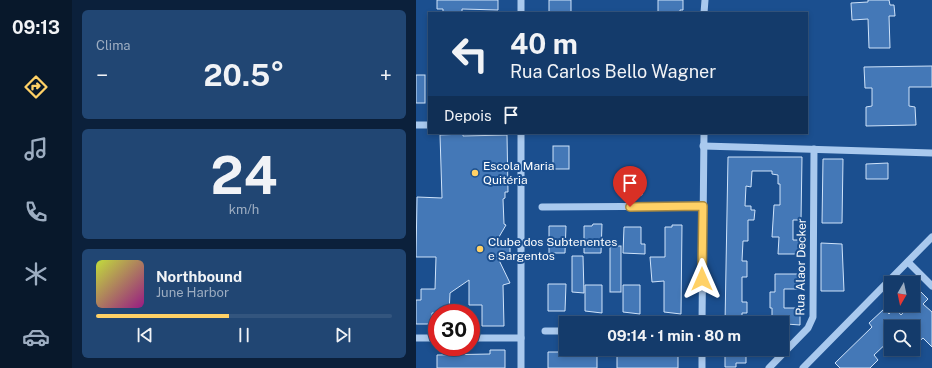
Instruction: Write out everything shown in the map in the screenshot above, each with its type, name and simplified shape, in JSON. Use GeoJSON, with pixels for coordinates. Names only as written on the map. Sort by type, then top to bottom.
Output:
{"type":"FeatureCollection","features":[{"type":"Feature","properties":{"kind":"street"},"geometry":{"type":"LineString","coordinates":[[521,0],[521,12]]}},
{"type":"Feature","properties":{"kind":"street"},"geometry":{"type":"LineString","coordinates":[[704,0],[704,12]]}},
{"type":"Feature","properties":{"kind":"street"},"geometry":{"type":"LineString","coordinates":[[416,125],[428,125]]}},
{"type":"Feature","properties":{"kind":"street"},"geometry":{"type":"LineString","coordinates":[[521,134],[521,368]]}},
{"type":"Feature","properties":{"kind":"street"},"geometry":{"type":"LineString","coordinates":[[702,316],[704,134]]}},
{"type":"Feature","properties":{"kind":"street"},"geometry":{"type":"LineString","coordinates":[[704,146],[932,153]]}},
{"type":"Feature","properties":{"kind":"street","name":"Rua Alaor Decker"},"geometry":{"type":"LineString","coordinates":[[769,368],[808,328],[813,317],[814,149]]}},
{"type":"Feature","properties":{"kind":"street"},"geometry":{"type":"LineString","coordinates":[[542,207],[703,206]]}},
{"type":"Feature","properties":{"kind":"street"},"geometry":{"type":"LineString","coordinates":[[803,368],[932,237]]}},
{"type":"Feature","properties":{"kind":"street"},"geometry":{"type":"LineString","coordinates":[[908,262],[932,286]]}},
{"type":"Feature","properties":{"kind":"street"},"geometry":{"type":"LineString","coordinates":[[545,332],[559,331]]}},
{"type":"Feature","properties":{"kind":"street"},"geometry":{"type":"LineString","coordinates":[[416,338],[428,338]]}},
{"type":"Feature","properties":{"kind":"street"},"geometry":{"type":"LineString","coordinates":[[480,338],[521,338]]}},
{"type":"Feature","properties":{"kind":"street"},"geometry":{"type":"LineString","coordinates":[[702,356],[702,368]]}},
{"type":"Feature","properties":{"kind":"building"},"geometry":{"type":"Polygon","coordinates":[[[437,0],[498,0],[498,10],[462,9],[462,12],[443,12],[443,9],[437,9],[437,0]]]}},
{"type":"Feature","properties":{"kind":"building"},"geometry":{"type":"Polygon","coordinates":[[[549,0],[571,0],[571,12],[549,12],[549,0]]]}},
{"type":"Feature","properties":{"kind":"building"},"geometry":{"type":"Polygon","coordinates":[[[658,0],[683,0],[683,10],[680,10],[680,12],[658,12],[658,0]]]}},
{"type":"Feature","properties":{"kind":"building"},"geometry":{"type":"Polygon","coordinates":[[[868,0],[889,0],[890,5],[894,5],[895,16],[889,16],[890,48],[869,48],[868,19],[852,20],[851,3],[868,2],[868,0]]]}},
{"type":"Feature","properties":{"kind":"building"},"geometry":{"type":"Polygon","coordinates":[[[932,66],[932,87],[909,87],[909,106],[915,107],[916,125],[866,126],[866,107],[872,106],[872,88],[865,88],[864,67],[932,66]]]}},
{"type":"Feature","properties":{"kind":"building"},"geometry":{"type":"Polygon","coordinates":[[[416,75],[425,75],[425,103],[416,103],[416,75]]]}},
{"type":"Feature","properties":{"kind":"building"},"geometry":{"type":"Polygon","coordinates":[[[440,135],[507,135],[508,192],[505,192],[505,198],[503,199],[504,224],[506,225],[496,242],[510,242],[510,256],[497,256],[510,283],[503,285],[504,326],[482,326],[482,305],[469,304],[469,280],[450,293],[449,304],[428,304],[428,324],[416,324],[416,300],[421,300],[421,289],[435,289],[436,257],[416,257],[417,197],[442,198],[440,135]]]}},
{"type":"Feature","properties":{"kind":"building"},"geometry":{"type":"Polygon","coordinates":[[[553,146],[569,146],[569,169],[553,169],[553,146]]]}},
{"type":"Feature","properties":{"kind":"building"},"geometry":{"type":"Polygon","coordinates":[[[728,157],[802,157],[801,220],[793,220],[793,240],[800,240],[800,254],[778,254],[779,237],[772,237],[774,205],[780,205],[780,184],[778,184],[778,175],[772,174],[772,171],[752,171],[751,187],[746,186],[745,206],[751,206],[751,210],[755,210],[754,220],[748,220],[748,241],[743,241],[742,261],[747,261],[747,277],[742,277],[742,302],[747,302],[747,313],[742,313],[742,316],[725,316],[728,157]]]}},
{"type":"Feature","properties":{"kind":"building"},"geometry":{"type":"Polygon","coordinates":[[[823,159],[843,159],[842,223],[822,223],[823,159]]]}},
{"type":"Feature","properties":{"kind":"building"},"geometry":{"type":"Polygon","coordinates":[[[888,163],[888,179],[866,179],[866,164],[888,163]]]}},
{"type":"Feature","properties":{"kind":"building"},"geometry":{"type":"Polygon","coordinates":[[[633,180],[642,180],[642,195],[632,195],[633,180]]]}},
{"type":"Feature","properties":{"kind":"building"},"geometry":{"type":"Polygon","coordinates":[[[593,224],[602,224],[601,253],[584,253],[584,226],[592,226],[593,224]]]}},
{"type":"Feature","properties":{"kind":"building"},"geometry":{"type":"Polygon","coordinates":[[[672,225],[682,225],[681,314],[664,312],[664,281],[652,282],[650,257],[665,257],[665,227],[672,227],[672,225]]]}},
{"type":"Feature","properties":{"kind":"building"},"geometry":{"type":"Polygon","coordinates":[[[549,226],[566,226],[565,253],[549,253],[549,226]]]}},
{"type":"Feature","properties":{"kind":"building"},"geometry":{"type":"Polygon","coordinates":[[[624,227],[641,227],[641,244],[645,244],[645,254],[623,253],[624,227]]]}},
{"type":"Feature","properties":{"kind":"building"},"geometry":{"type":"Polygon","coordinates":[[[821,243],[842,244],[844,291],[821,291],[821,243]]]}},
{"type":"Feature","properties":{"kind":"building"},"geometry":{"type":"Polygon","coordinates":[[[610,246],[621,246],[621,292],[610,292],[610,246]]]}},
{"type":"Feature","properties":{"kind":"building"},"geometry":{"type":"Polygon","coordinates":[[[572,256],[583,256],[584,293],[572,292],[572,256]]]}},
{"type":"Feature","properties":{"kind":"building"},"geometry":{"type":"Polygon","coordinates":[[[775,274],[800,274],[800,289],[784,289],[784,308],[800,308],[800,325],[789,324],[789,316],[772,316],[772,308],[770,308],[770,292],[775,292],[775,274]]]}},
{"type":"Feature","properties":{"kind":"building"},"geometry":{"type":"Polygon","coordinates":[[[548,284],[566,284],[565,311],[548,311],[548,284]]]}},
{"type":"Feature","properties":{"kind":"building"},"geometry":{"type":"Polygon","coordinates":[[[585,285],[602,285],[602,313],[585,311],[585,285]]]}},
{"type":"Feature","properties":{"kind":"building"},"geometry":{"type":"Polygon","coordinates":[[[623,285],[640,285],[640,314],[623,312],[623,285]]]}},
{"type":"Feature","properties":{"kind":"building"},"geometry":{"type":"Polygon","coordinates":[[[920,291],[928,299],[923,304],[932,312],[932,347],[923,338],[920,341],[920,320],[884,320],[884,346],[874,355],[878,360],[870,368],[840,368],[835,363],[872,327],[869,323],[884,309],[884,312],[889,314],[891,312],[898,312],[901,315],[904,312],[920,312],[920,291]]]}},
{"type":"Feature","properties":{"kind":"building"},"geometry":{"type":"Polygon","coordinates":[[[490,350],[505,350],[505,368],[437,368],[437,356],[480,356],[480,354],[490,354],[490,350]]]}},
{"type":"Feature","properties":{"kind":"building"},"geometry":{"type":"Polygon","coordinates":[[[548,352],[559,352],[559,356],[597,356],[597,368],[548,368],[548,352]]]}},
{"type":"Feature","properties":{"kind":"building"},"geometry":{"type":"Polygon","coordinates":[[[617,356],[678,356],[678,368],[617,368],[617,356]]]}},
{"type":"Feature","properties":{"kind":"building"},"geometry":{"type":"Polygon","coordinates":[[[725,356],[746,356],[746,363],[736,363],[736,367],[725,367],[725,356]]]}},
{"type":"Feature","properties":{"kind":"place","name":"Escola Maria Quitéria"},"geometry":{"type":"Point","coordinates":[475,173]}},
{"type":"Feature","properties":{"kind":"place","name":"Clube dos Subtenentes e Sargentos"},"geometry":{"type":"Point","coordinates":[480,249]}},
{"type":"Feature","properties":{"kind":"route"},"geometry":{"type":"LineString","coordinates":[[630,207],[703,206],[702,279]]}}]}
